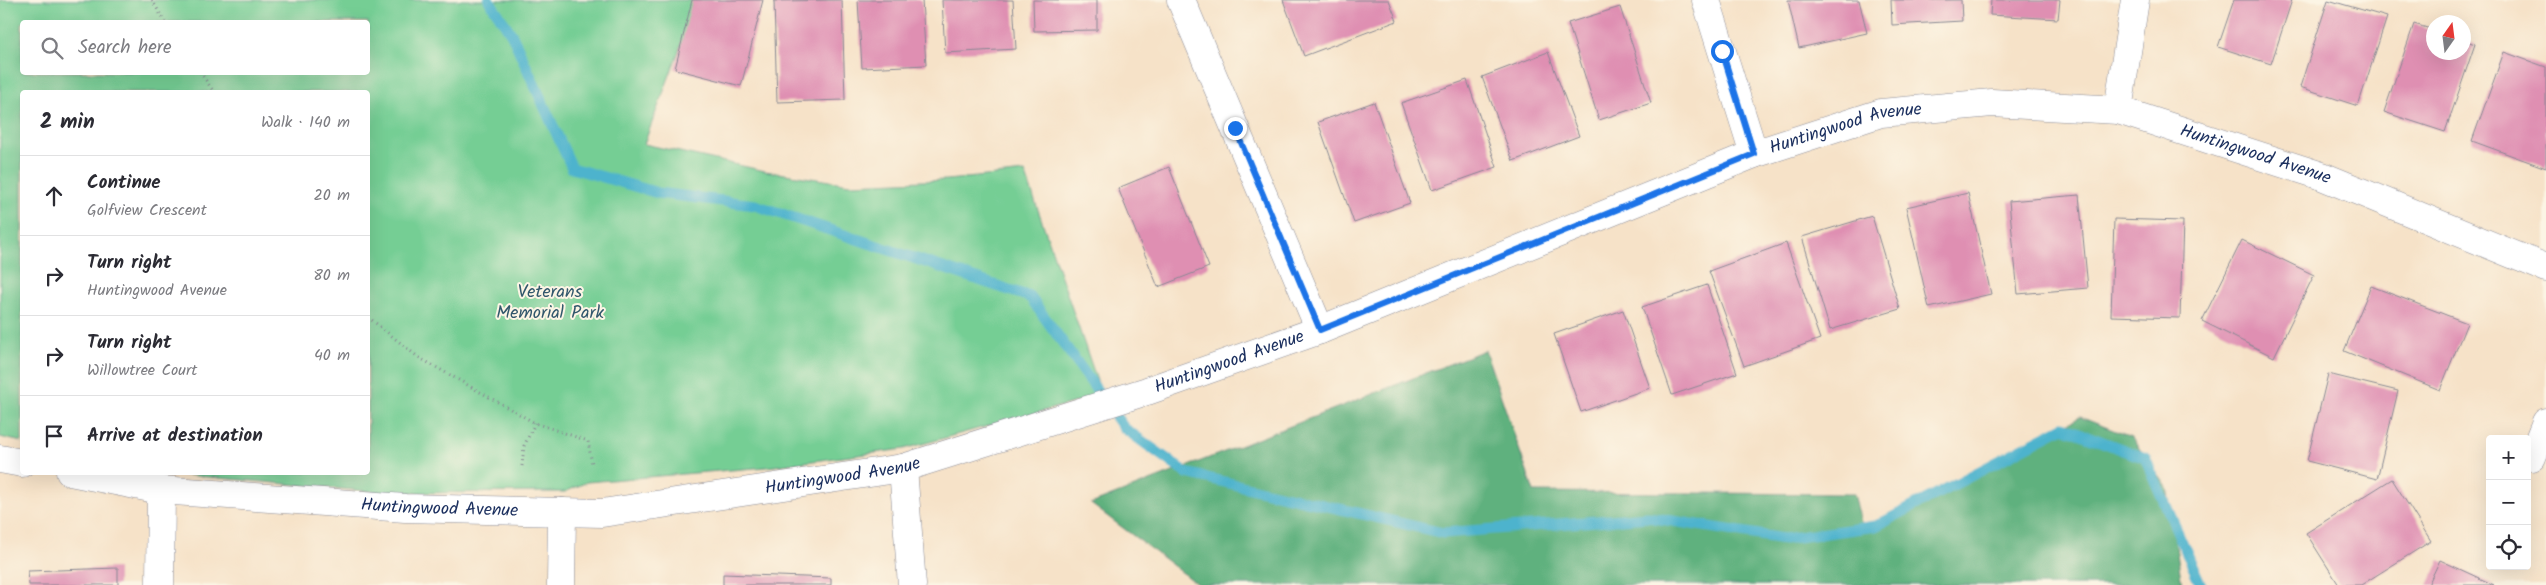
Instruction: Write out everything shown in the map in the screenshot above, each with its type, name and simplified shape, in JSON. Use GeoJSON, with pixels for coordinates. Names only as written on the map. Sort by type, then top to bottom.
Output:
{"type":"FeatureCollection","features":[{"type":"Feature","properties":{"kind":"street"},"geometry":{"type":"LineString","coordinates":[[1181,0],[1320,330]]}},
{"type":"Feature","properties":{"kind":"street"},"geometry":{"type":"LineString","coordinates":[[1706,0],[1754,154]]}},
{"type":"Feature","properties":{"kind":"street"},"geometry":{"type":"LineString","coordinates":[[2118,110],[2136,0]]}},
{"type":"Feature","properties":{"kind":"street","name":"Huntingwood Avenue"},"geometry":{"type":"LineString","coordinates":[[85,475],[161,490],[405,508],[602,513],[903,468],[1147,391],[1320,330],[1754,154],[1881,113],[1992,103],[2118,110],[2322,176],[2546,268]]}},
{"type":"Feature","properties":{"kind":"street"},"geometry":{"type":"LineString","coordinates":[[2532,457],[2546,422]]}},
{"type":"Feature","properties":{"kind":"street"},"geometry":{"type":"LineString","coordinates":[[0,459],[20,463]]}},
{"type":"Feature","properties":{"kind":"street"},"geometry":{"type":"LineString","coordinates":[[903,468],[912,585]]}},
{"type":"Feature","properties":{"kind":"street"},"geometry":{"type":"LineString","coordinates":[[160,585],[161,490]]}},
{"type":"Feature","properties":{"kind":"street"},"geometry":{"type":"LineString","coordinates":[[561,585],[562,512]]}},
{"type":"Feature","properties":{"kind":"path"},"geometry":{"type":"LineString","coordinates":[[152,0],[164,20]]}},
{"type":"Feature","properties":{"kind":"path"},"geometry":{"type":"LineString","coordinates":[[202,75],[213,90]]}},
{"type":"Feature","properties":{"kind":"path"},"geometry":{"type":"LineString","coordinates":[[370,319],[418,357],[535,423],[588,441],[592,464]]}},
{"type":"Feature","properties":{"kind":"path"},"geometry":{"type":"LineString","coordinates":[[522,466],[524,446],[535,423]]}},
{"type":"Feature","properties":{"kind":"green space","name":"Veterans Memorial Park"},"geometry":{"type":"Polygon","coordinates":[[[0,0],[698,0],[644,144],[765,171],[850,184],[947,180],[1025,172],[1102,395],[904,449],[767,467],[587,482],[565,492],[388,493],[186,475],[370,475],[370,90],[20,90],[20,442],[0,437],[0,0]]]}},
{"type":"Feature","properties":{"kind":"green space"},"geometry":{"type":"Polygon","coordinates":[[[1485,350],[1534,492],[1854,494],[1863,530],[1901,514],[2080,417],[2131,437],[2167,487],[2182,585],[1199,585],[1091,504],[1485,350]]]}},
{"type":"Feature","properties":{"kind":"building"},"geometry":{"type":"Polygon","coordinates":[[[692,0],[763,0],[741,86],[675,69],[692,0]]]}},
{"type":"Feature","properties":{"kind":"building"},"geometry":{"type":"Polygon","coordinates":[[[842,0],[845,100],[777,102],[774,1],[842,0]]]}},
{"type":"Feature","properties":{"kind":"building"},"geometry":{"type":"Polygon","coordinates":[[[858,0],[922,0],[926,65],[862,68],[858,0]]]}},
{"type":"Feature","properties":{"kind":"building"},"geometry":{"type":"Polygon","coordinates":[[[942,0],[1013,0],[1016,49],[945,53],[942,0]]]}},
{"type":"Feature","properties":{"kind":"building"},"geometry":{"type":"Polygon","coordinates":[[[1033,0],[1097,0],[1097,30],[1034,31],[1033,0]]]}},
{"type":"Feature","properties":{"kind":"building"},"geometry":{"type":"Polygon","coordinates":[[[1283,0],[1389,0],[1397,21],[1304,56],[1283,0]]]}},
{"type":"Feature","properties":{"kind":"building"},"geometry":{"type":"Polygon","coordinates":[[[1788,0],[1859,0],[1867,33],[1799,48],[1788,0]]]}},
{"type":"Feature","properties":{"kind":"building"},"geometry":{"type":"Polygon","coordinates":[[[1891,0],[1961,0],[1962,21],[1892,25],[1891,0]]]}},
{"type":"Feature","properties":{"kind":"building"},"geometry":{"type":"Polygon","coordinates":[[[1991,0],[2060,0],[2058,19],[1990,15],[1991,0]]]}},
{"type":"Feature","properties":{"kind":"building"},"geometry":{"type":"Polygon","coordinates":[[[2234,0],[2292,0],[2271,64],[2218,47],[2234,0]]]}},
{"type":"Feature","properties":{"kind":"building"},"geometry":{"type":"Polygon","coordinates":[[[2328,0],[2387,17],[2358,106],[2300,87],[2328,0]]]}},
{"type":"Feature","properties":{"kind":"building"},"geometry":{"type":"Polygon","coordinates":[[[1620,7],[1651,103],[1599,120],[1568,23],[1620,7]]]}},
{"type":"Feature","properties":{"kind":"building"},"geometry":{"type":"Polygon","coordinates":[[[2414,24],[2426,28],[2426,60],[2470,60],[2445,132],[2384,112],[2414,24]]]}},
{"type":"Feature","properties":{"kind":"building"},"geometry":{"type":"Polygon","coordinates":[[[2471,43],[2475,44],[2471,56],[2471,43]]]}},
{"type":"Feature","properties":{"kind":"building"},"geometry":{"type":"Polygon","coordinates":[[[1548,52],[1579,136],[1513,161],[1482,77],[1548,52]]]}},
{"type":"Feature","properties":{"kind":"building"},"geometry":{"type":"Polygon","coordinates":[[[2504,52],[2546,67],[2546,168],[2472,141],[2504,52]]]}},
{"type":"Feature","properties":{"kind":"building"},"geometry":{"type":"Polygon","coordinates":[[[1467,80],[1497,167],[1432,190],[1401,103],[1467,80]]]}},
{"type":"Feature","properties":{"kind":"building"},"geometry":{"type":"Polygon","coordinates":[[[1374,102],[1410,203],[1354,223],[1318,122],[1374,102]]]}},
{"type":"Feature","properties":{"kind":"building"},"geometry":{"type":"Polygon","coordinates":[[[1169,167],[1209,267],[1158,287],[1118,188],[1169,167]]]}},
{"type":"Feature","properties":{"kind":"building"},"geometry":{"type":"Polygon","coordinates":[[[1968,193],[1991,294],[1929,308],[1906,207],[1968,193]]]}},
{"type":"Feature","properties":{"kind":"building"},"geometry":{"type":"Polygon","coordinates":[[[2079,195],[2088,288],[2018,294],[2009,201],[2079,195]]]}},
{"type":"Feature","properties":{"kind":"building"},"geometry":{"type":"Polygon","coordinates":[[[1872,216],[1900,309],[1830,330],[1802,237],[1872,216]]]}},
{"type":"Feature","properties":{"kind":"building"},"geometry":{"type":"Polygon","coordinates":[[[2114,219],[2183,221],[2180,318],[2111,316],[2114,219]]]}},
{"type":"Feature","properties":{"kind":"building"},"geometry":{"type":"Polygon","coordinates":[[[2242,240],[2314,275],[2274,357],[2202,321],[2242,240]]]}},
{"type":"Feature","properties":{"kind":"building"},"geometry":{"type":"Polygon","coordinates":[[[1786,243],[1820,339],[1744,366],[1709,271],[1786,243]]]}},
{"type":"Feature","properties":{"kind":"building"},"geometry":{"type":"Polygon","coordinates":[[[1707,285],[1737,373],[1672,395],[1642,307],[1707,285]]]}},
{"type":"Feature","properties":{"kind":"building"},"geometry":{"type":"Polygon","coordinates":[[[2371,286],[2467,323],[2440,390],[2344,351],[2371,286]]]}},
{"type":"Feature","properties":{"kind":"building"},"geometry":{"type":"Polygon","coordinates":[[[1623,310],[1650,388],[1581,412],[1554,334],[1623,310]]]}},
{"type":"Feature","properties":{"kind":"building"},"geometry":{"type":"Polygon","coordinates":[[[2328,374],[2398,391],[2377,479],[2307,461],[2328,374]]]}},
{"type":"Feature","properties":{"kind":"building"},"geometry":{"type":"Polygon","coordinates":[[[2392,479],[2431,541],[2361,585],[2339,585],[2306,533],[2392,479]]]}},
{"type":"Feature","properties":{"kind":"building"},"geometry":{"type":"Polygon","coordinates":[[[2440,560],[2494,585],[2428,585],[2440,560]]]}},
{"type":"Feature","properties":{"kind":"building"},"geometry":{"type":"Polygon","coordinates":[[[118,568],[118,585],[29,585],[28,571],[118,568]]]}},
{"type":"Feature","properties":{"kind":"building"},"geometry":{"type":"Polygon","coordinates":[[[723,574],[831,578],[831,585],[723,585],[723,574]]]}},
{"type":"Feature","properties":{"kind":"waterway"},"geometry":{"type":"LineString","coordinates":[[489,0],[512,35],[572,168],[658,193],[755,205],[1030,297],[1124,428],[1186,473],[1443,533],[1648,517],[1784,539],[1876,526],[2063,427],[2145,458],[2201,585]]}},
{"type":"Feature","properties":{"kind":"route"},"geometry":{"type":"LineString","coordinates":[[1235,128],[1320,330],[1754,154],[1722,51]]}}]}
